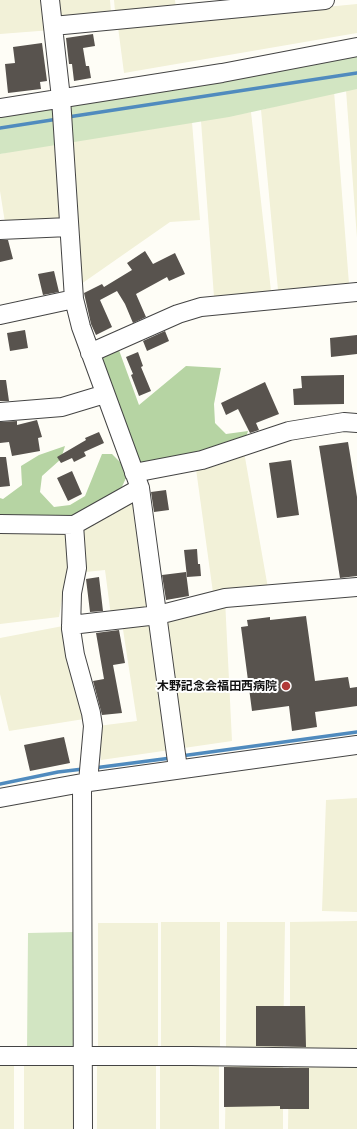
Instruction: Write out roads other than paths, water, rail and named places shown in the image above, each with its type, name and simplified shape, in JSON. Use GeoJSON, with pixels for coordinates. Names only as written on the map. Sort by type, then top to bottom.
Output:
{"type":"FeatureCollection","features":[{"type":"Feature","properties":{"kind":"street"},"geometry":{"type":"LineString","coordinates":[[50,0],[61,98],[74,299],[81,327],[137,481],[158,615],[178,769]]}},
{"type":"Feature","properties":{"kind":"street"},"geometry":{"type":"LineString","coordinates":[[53,26],[325,0]]}},
{"type":"Feature","properties":{"kind":"street"},"geometry":{"type":"LineString","coordinates":[[0,108],[222,73],[357,47]]}},
{"type":"Feature","properties":{"kind":"street"},"geometry":{"type":"LineString","coordinates":[[0,230],[6,228],[70,227]]}},
{"type":"Feature","properties":{"kind":"street"},"geometry":{"type":"LineString","coordinates":[[90,353],[178,314],[201,308],[357,292]]}},
{"type":"Feature","properties":{"kind":"street"},"geometry":{"type":"LineString","coordinates":[[0,315],[74,299]]}},
{"type":"Feature","properties":{"kind":"street"},"geometry":{"type":"LineString","coordinates":[[0,412],[62,407],[105,394]]}},
{"type":"Feature","properties":{"kind":"street"},"geometry":{"type":"LineString","coordinates":[[0,524],[74,525],[137,481],[289,431],[344,422],[357,423]]}},
{"type":"Feature","properties":{"kind":"street"},"geometry":{"type":"LineString","coordinates":[[74,525],[77,568],[72,593],[71,625],[75,655],[91,713],[93,726],[85,783],[83,1129]]}},
{"type":"Feature","properties":{"kind":"street"},"geometry":{"type":"LineString","coordinates":[[71,625],[158,615],[225,598],[357,587]]}},
{"type":"Feature","properties":{"kind":"street"},"geometry":{"type":"LineString","coordinates":[[0,798],[178,769],[357,745]]}},
{"type":"Feature","properties":{"kind":"street"},"geometry":{"type":"LineString","coordinates":[[0,1056],[357,1058]]}},
{"type":"Feature","properties":{"kind":"waterway"},"geometry":{"type":"LineString","coordinates":[[68,117],[357,73]]}},
{"type":"Feature","properties":{"kind":"waterway"},"geometry":{"type":"LineString","coordinates":[[0,128],[58,119]]}},
{"type":"Feature","properties":{"kind":"waterway"},"geometry":{"type":"LineString","coordinates":[[181,756],[357,732]]}},
{"type":"Feature","properties":{"kind":"waterway"},"geometry":{"type":"LineString","coordinates":[[94,768],[171,758]]}},
{"type":"Feature","properties":{"kind":"waterway"},"geometry":{"type":"LineString","coordinates":[[0,784],[58,772],[83,769]]}},
{"type":"Feature","properties":{"kind":"place","name":"木野記念会福田西病院"},"geometry":{"type":"Point","coordinates":[286,686]}}]}
